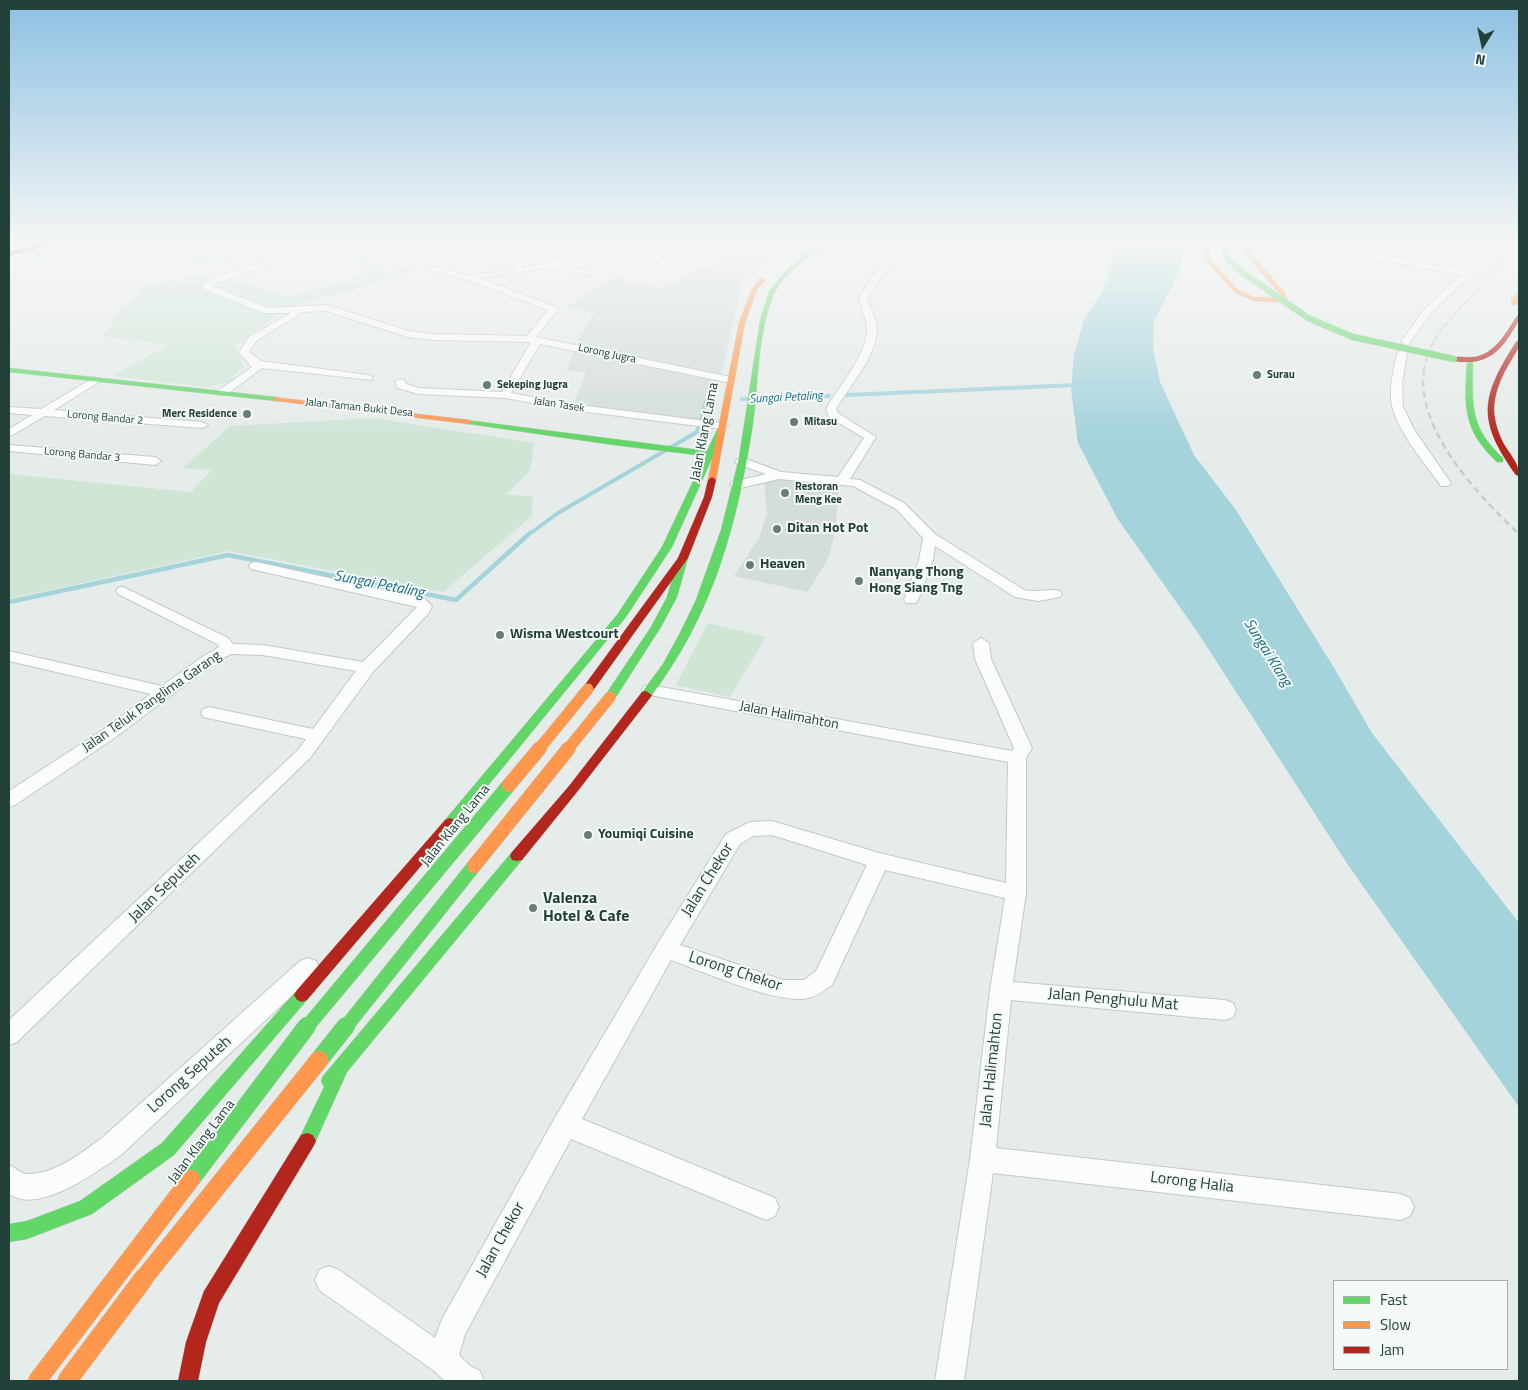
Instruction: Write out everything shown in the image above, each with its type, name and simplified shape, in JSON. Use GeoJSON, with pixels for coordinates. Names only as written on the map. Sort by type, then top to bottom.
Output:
{"type":"FeatureCollection","features":[{"type":"Feature","properties":{"kind":"main road","name":"Jalan Klang Lama"},"geometry":{"type":"LineString","coordinates":[[37,1381],[313,1019],[588,689],[624,642],[683,558],[708,496],[718,456],[742,322],[747,308]]}},
{"type":"Feature","properties":{"kind":"main road"},"geometry":{"type":"LineString","coordinates":[[311,1104],[573,789],[650,690],[693,622],[715,566],[736,484],[767,308]]}},
{"type":"Feature","properties":{"kind":"main road"},"geometry":{"type":"LineString","coordinates":[[1294,308],[1304,315],[1352,337],[1455,357]]}},
{"type":"Feature","properties":{"kind":"main road"},"geometry":{"type":"LineString","coordinates":[[1309,308],[1330,322],[1358,333],[1471,361],[1489,358],[1519,317]]}},
{"type":"Feature","properties":{"kind":"main road"},"geometry":{"type":"LineString","coordinates":[[1519,342],[1495,379],[1490,394],[1493,429],[1501,447],[1519,472]]}},
{"type":"Feature","properties":{"kind":"main road"},"geometry":{"type":"LineString","coordinates":[[1480,348],[1471,361],[1469,409],[1473,431],[1485,450],[1519,472]]}},
{"type":"Feature","properties":{"kind":"main road","name":"Jalan Taman Bukit Desa"},"geometry":{"type":"LineString","coordinates":[[9,370],[430,416],[709,454]]}},
{"type":"Feature","properties":{"kind":"main road"},"geometry":{"type":"LineString","coordinates":[[9,1233],[36,1228],[86,1208],[168,1149],[495,770],[621,617],[667,547],[722,428]]}},
{"type":"Feature","properties":{"kind":"main road"},"geometry":{"type":"LineString","coordinates":[[67,1381],[144,1278],[610,697],[641,651],[672,597],[683,558]]}},
{"type":"Feature","properties":{"kind":"main road"},"geometry":{"type":"LineString","coordinates":[[284,1016],[285,1034],[291,1045],[303,1051],[326,1057],[341,1054],[357,1047]]}},
{"type":"Feature","properties":{"kind":"main road"},"geometry":{"type":"LineString","coordinates":[[188,1381],[196,1342],[211,1298],[307,1141],[341,1067]]}},
{"type":"Feature","properties":{"kind":"main road"},"geometry":{"type":"LineString","coordinates":[[46,1381],[188,1206],[244,1172]]}},
{"type":"Feature","properties":{"kind":"street","name":"Lorong Jugra"},"geometry":{"type":"LineString","coordinates":[[259,308],[268,311],[326,308],[408,334],[534,340],[731,380]]}},
{"type":"Feature","properties":{"kind":"street"},"geometry":{"type":"LineString","coordinates":[[300,308],[299,311],[248,343],[244,353],[258,364],[368,378]]}},
{"type":"Feature","properties":{"kind":"street"},"geometry":{"type":"LineString","coordinates":[[505,395],[553,308]]}},
{"type":"Feature","properties":{"kind":"street"},"geometry":{"type":"LineString","coordinates":[[842,481],[870,437],[833,415],[831,410],[859,365],[872,335],[872,327],[866,308]]}},
{"type":"Feature","properties":{"kind":"street"},"geometry":{"type":"LineString","coordinates":[[1406,342],[1431,308]]}},
{"type":"Feature","properties":{"kind":"street"},"geometry":{"type":"LineString","coordinates":[[1402,353],[1397,377],[1397,400],[1400,414],[1445,483]]}},
{"type":"Feature","properties":{"kind":"street"},"geometry":{"type":"LineString","coordinates":[[222,393],[257,368],[258,364]]}},
{"type":"Feature","properties":{"kind":"street"},"geometry":{"type":"LineString","coordinates":[[9,434],[95,380]]}},
{"type":"Feature","properties":{"kind":"street","name":"Jalan Tasek"},"geometry":{"type":"LineString","coordinates":[[400,382],[400,386],[419,391],[505,395],[571,407],[722,428]]}},
{"type":"Feature","properties":{"kind":"street","name":"Lorong Bandar 2"},"geometry":{"type":"LineString","coordinates":[[9,410],[202,425]]}},
{"type":"Feature","properties":{"kind":"street","name":"Lorong Bandar 3"},"geometry":{"type":"LineString","coordinates":[[9,448],[155,461]]}},
{"type":"Feature","properties":{"kind":"street"},"geometry":{"type":"LineString","coordinates":[[741,461],[779,475],[856,483],[900,506],[930,537],[979,566],[1020,594],[1038,597],[1055,594]]}},
{"type":"Feature","properties":{"kind":"street"},"geometry":{"type":"LineString","coordinates":[[736,484],[779,475]]}},
{"type":"Feature","properties":{"kind":"street"},"geometry":{"type":"LineString","coordinates":[[911,600],[926,560],[930,537]]}},
{"type":"Feature","properties":{"kind":"street","name":"Jalan Seputeh"},"geometry":{"type":"LineString","coordinates":[[9,1035],[287,771],[317,736],[367,668],[423,611],[425,606],[420,602],[256,566]]}},
{"type":"Feature","properties":{"kind":"street"},"geometry":{"type":"LineString","coordinates":[[122,591],[223,642],[228,649]]}},
{"type":"Feature","properties":{"kind":"street","name":"Jalan Halimahton"},"geometry":{"type":"LineString","coordinates":[[949,1381],[982,1159],[1001,990],[1016,893],[1017,758],[1023,748],[983,659],[981,643]]}},
{"type":"Feature","properties":{"kind":"street","name":"Jalan Teluk Panglima Garang"},"geometry":{"type":"LineString","coordinates":[[9,800],[89,747],[208,660],[228,649],[264,650],[367,668]]}},
{"type":"Feature","properties":{"kind":"street"},"geometry":{"type":"LineString","coordinates":[[9,656],[164,692]]}},
{"type":"Feature","properties":{"kind":"street","name":"Jalan Halimahton"},"geometry":{"type":"LineString","coordinates":[[650,690],[1017,758]]}},
{"type":"Feature","properties":{"kind":"street"},"geometry":{"type":"LineString","coordinates":[[209,712],[317,736]]}},
{"type":"Feature","properties":{"kind":"street","name":"Jalan Chekor"},"geometry":{"type":"LineString","coordinates":[[443,1360],[452,1330],[565,1124],[665,949],[733,839],[750,829],[772,828],[879,861],[1016,893]]}},
{"type":"Feature","properties":{"kind":"street","name":"Lorong Chekor"},"geometry":{"type":"LineString","coordinates":[[665,949],[783,990],[808,990],[824,978],[879,861]]}},
{"type":"Feature","properties":{"kind":"street","name":"Lorong Seputeh"},"geometry":{"type":"LineString","coordinates":[[9,1178],[20,1187],[48,1184],[77,1170],[105,1151],[214,1054],[293,979],[358,929]]}},
{"type":"Feature","properties":{"kind":"street","name":"Jalan Penghulu Mat"},"geometry":{"type":"LineString","coordinates":[[1001,990],[1225,1010]]}},
{"type":"Feature","properties":{"kind":"street"},"geometry":{"type":"LineString","coordinates":[[565,1124],[766,1207]]}},
{"type":"Feature","properties":{"kind":"street","name":"Lorong Halia"},"geometry":{"type":"LineString","coordinates":[[982,1159],[1401,1207]]}},
{"type":"Feature","properties":{"kind":"street"},"geometry":{"type":"LineString","coordinates":[[329,1280],[443,1360],[460,1376],[470,1381]]}},
{"type":"Feature","properties":{"kind":"shaded area"},"geometry":{"type":"Polygon","coordinates":[[[570,308],[736,308],[711,422],[573,405],[586,372],[566,371],[579,338],[594,313],[570,308]]]}},
{"type":"Feature","properties":{"kind":"shaded area"},"geometry":{"type":"Polygon","coordinates":[[[781,477],[839,483],[836,526],[829,557],[808,592],[734,576],[759,538],[767,513],[764,481],[781,477]]]}},
{"type":"Feature","properties":{"kind":"green space"},"geometry":{"type":"Polygon","coordinates":[[[121,308],[288,308],[235,346],[244,366],[227,383],[206,387],[112,376],[168,345],[104,336],[121,308]]]}},
{"type":"Feature","properties":{"kind":"green space"},"geometry":{"type":"Polygon","coordinates":[[[373,418],[534,443],[530,471],[506,495],[533,496],[532,516],[443,592],[229,551],[9,599],[9,474],[191,492],[212,470],[183,468],[230,426],[373,418]]]}},
{"type":"Feature","properties":{"kind":"green space"},"geometry":{"type":"Polygon","coordinates":[[[708,623],[766,637],[730,697],[676,685],[708,623]]]}},
{"type":"Feature","properties":{"kind":"water","name":"Sungai Klang"},"geometry":{"type":"Polygon","coordinates":[[[1092,308],[1161,308],[1154,322],[1153,347],[1160,382],[1194,455],[1236,510],[1333,666],[1372,733],[1519,923],[1519,1107],[1348,865],[1198,633],[1117,518],[1078,443],[1071,390],[1074,354],[1084,320],[1092,308]]]}},
{"type":"Feature","properties":{"kind":"waterway"},"geometry":{"type":"LineString","coordinates":[[847,395],[1077,385]]}},
{"type":"Feature","properties":{"kind":"waterway","name":"Sungai Petaling"},"geometry":{"type":"LineString","coordinates":[[742,399],[829,396]]}},
{"type":"Feature","properties":{"kind":"waterway"},"geometry":{"type":"LineString","coordinates":[[701,419],[706,401],[711,401]]}},
{"type":"Feature","properties":{"kind":"waterway","name":"Sungai Petaling"},"geometry":{"type":"LineString","coordinates":[[528,535],[558,513],[697,432],[698,427]]}},
{"type":"Feature","properties":{"kind":"waterway","name":"Sungai Petaling"},"geometry":{"type":"LineString","coordinates":[[9,602],[228,555],[456,600],[530,533]]}},
{"type":"Feature","properties":{"kind":"railway"},"geometry":{"type":"LineString","coordinates":[[1424,370],[1429,352],[1437,336],[1460,308]]}},
{"type":"Feature","properties":{"kind":"railway"},"geometry":{"type":"LineString","coordinates":[[1424,370],[1424,392],[1429,415],[1440,438],[1453,460],[1469,481],[1519,534]]}},
{"type":"Feature","properties":{"kind":"traffic: fast"},"geometry":{"type":"LineString","coordinates":[[646,695],[686,633],[715,565],[726,530],[743,458],[757,355],[766,308]]}},
{"type":"Feature","properties":{"kind":"traffic: fast"},"geometry":{"type":"LineString","coordinates":[[1293,308],[1308,318],[1353,337],[1454,359]]}},
{"type":"Feature","properties":{"kind":"traffic: fast"},"geometry":{"type":"LineString","coordinates":[[1470,363],[1469,404],[1471,416],[1480,439],[1500,460]]}},
{"type":"Feature","properties":{"kind":"traffic: fast"},"geometry":{"type":"LineString","coordinates":[[9,370],[276,399]]}},
{"type":"Feature","properties":{"kind":"traffic: fast"},"geometry":{"type":"LineString","coordinates":[[469,422],[614,443],[709,454]]}},
{"type":"Feature","properties":{"kind":"traffic: fast"},"geometry":{"type":"LineString","coordinates":[[450,823],[621,617],[667,547],[721,430]]}},
{"type":"Feature","properties":{"kind":"traffic: fast"},"geometry":{"type":"LineString","coordinates":[[610,697],[656,627],[672,597],[683,558]]}},
{"type":"Feature","properties":{"kind":"traffic: fast"},"geometry":{"type":"LineString","coordinates":[[191,1179],[313,1019],[509,785]]}},
{"type":"Feature","properties":{"kind":"traffic: fast"},"geometry":{"type":"LineString","coordinates":[[329,1081],[517,856]]}},
{"type":"Feature","properties":{"kind":"traffic: fast"},"geometry":{"type":"LineString","coordinates":[[319,1060],[474,866]]}},
{"type":"Feature","properties":{"kind":"traffic: fast"},"geometry":{"type":"LineString","coordinates":[[9,1233],[27,1230],[86,1208],[168,1149],[302,995]]}},
{"type":"Feature","properties":{"kind":"traffic: fast"},"geometry":{"type":"LineString","coordinates":[[307,1141],[341,1067]]}},
{"type":"Feature","properties":{"kind":"traffic: slow"},"geometry":{"type":"LineString","coordinates":[[712,480],[742,323],[748,308]]}},
{"type":"Feature","properties":{"kind":"traffic: slow"},"geometry":{"type":"LineString","coordinates":[[276,399],[469,422]]}},
{"type":"Feature","properties":{"kind":"traffic: slow"},"geometry":{"type":"LineString","coordinates":[[509,785],[588,689]]}},
{"type":"Feature","properties":{"kind":"traffic: slow"},"geometry":{"type":"LineString","coordinates":[[474,866],[610,697]]}},
{"type":"Feature","properties":{"kind":"traffic: slow"},"geometry":{"type":"LineString","coordinates":[[144,1278],[319,1060]]}},
{"type":"Feature","properties":{"kind":"traffic: slow"},"geometry":{"type":"LineString","coordinates":[[37,1381],[191,1179]]}},
{"type":"Feature","properties":{"kind":"traffic: slow"},"geometry":{"type":"LineString","coordinates":[[67,1381],[144,1278]]}},
{"type":"Feature","properties":{"kind":"traffic: jam"},"geometry":{"type":"LineString","coordinates":[[1454,359],[1467,360],[1487,356],[1500,345],[1519,317]]}},
{"type":"Feature","properties":{"kind":"traffic: jam"},"geometry":{"type":"LineString","coordinates":[[1519,342],[1498,377],[1490,408],[1497,438],[1519,473]]}},
{"type":"Feature","properties":{"kind":"traffic: jam"},"geometry":{"type":"LineString","coordinates":[[588,689],[683,558],[708,497],[712,480]]}},
{"type":"Feature","properties":{"kind":"traffic: jam"},"geometry":{"type":"LineString","coordinates":[[517,856],[573,789],[646,695]]}},
{"type":"Feature","properties":{"kind":"traffic: jam"},"geometry":{"type":"LineString","coordinates":[[302,995],[450,823]]}},
{"type":"Feature","properties":{"kind":"traffic: jam"},"geometry":{"type":"LineString","coordinates":[[188,1381],[196,1342],[211,1298],[307,1141]]}},
{"type":"Feature","properties":{"kind":"place","name":"Surau"},"geometry":{"type":"Point","coordinates":[1257,375]}},
{"type":"Feature","properties":{"kind":"place","name":"Sekeping Jugra"},"geometry":{"type":"Point","coordinates":[487,385]}},
{"type":"Feature","properties":{"kind":"place","name":"Merc Residence"},"geometry":{"type":"Point","coordinates":[247,414]}},
{"type":"Feature","properties":{"kind":"place","name":"Mitasu"},"geometry":{"type":"Point","coordinates":[794,422]}},
{"type":"Feature","properties":{"kind":"place","name":"Restoran Meng Kee"},"geometry":{"type":"Point","coordinates":[785,493]}},
{"type":"Feature","properties":{"kind":"place","name":"Ditan Hot Pot"},"geometry":{"type":"Point","coordinates":[777,529]}},
{"type":"Feature","properties":{"kind":"place","name":"Heaven"},"geometry":{"type":"Point","coordinates":[750,565]}},
{"type":"Feature","properties":{"kind":"place","name":"Nanyang Thong Hong Siang Tng"},"geometry":{"type":"Point","coordinates":[859,581]}},
{"type":"Feature","properties":{"kind":"place","name":"Wisma Westcourt"},"geometry":{"type":"Point","coordinates":[500,635]}},
{"type":"Feature","properties":{"kind":"place","name":"Youmiqi Cuisine"},"geometry":{"type":"Point","coordinates":[588,835]}},
{"type":"Feature","properties":{"kind":"place","name":"Valenza Hotel & Cafe"},"geometry":{"type":"Point","coordinates":[533,908]}}]}
